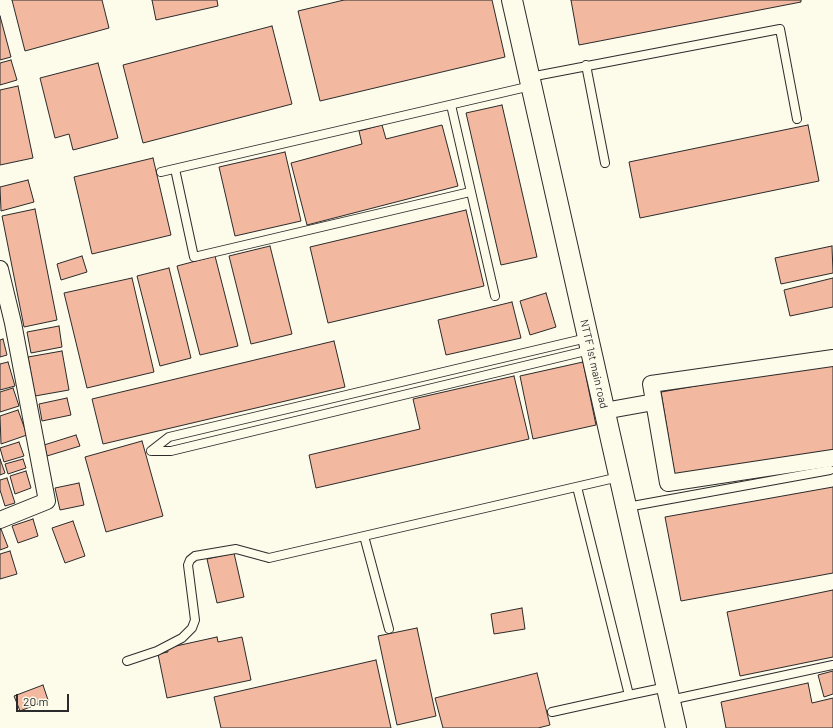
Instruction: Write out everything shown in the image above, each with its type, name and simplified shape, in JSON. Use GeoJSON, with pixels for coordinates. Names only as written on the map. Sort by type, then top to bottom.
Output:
{"type":"FeatureCollection","features":[{"type":"Feature","properties":{"kind":"street","name":"NTTF 1st main road"},"geometry":{"type":"LineString","coordinates":[[512,0],[676,728]]}},
{"type":"Feature","properties":{"kind":"street"},"geometry":{"type":"LineString","coordinates":[[0,269],[6,326],[47,501],[0,520]]}},
{"type":"Feature","properties":{"kind":"street"},"geometry":{"type":"LineString","coordinates":[[831,464],[668,483],[651,384],[833,358]]}},
{"type":"Feature","properties":{"kind":"street"},"geometry":{"type":"LineString","coordinates":[[604,411],[654,402]]}},
{"type":"Feature","properties":{"kind":"lane"},"geometry":{"type":"LineString","coordinates":[[161,172],[451,105],[586,65],[780,28],[797,119]]}},
{"type":"Feature","properties":{"kind":"lane"},"geometry":{"type":"LineString","coordinates":[[586,65],[605,164]]}},
{"type":"Feature","properties":{"kind":"lane"},"geometry":{"type":"LineString","coordinates":[[451,105],[495,296]]}},
{"type":"Feature","properties":{"kind":"lane"},"geometry":{"type":"LineString","coordinates":[[175,168],[194,257],[470,192]]}},
{"type":"Feature","properties":{"kind":"lane"},"geometry":{"type":"LineString","coordinates":[[589,344],[171,451],[151,451],[169,437],[589,344]]}},
{"type":"Feature","properties":{"kind":"lane"},"geometry":{"type":"LineString","coordinates":[[626,507],[831,464]]}},
{"type":"Feature","properties":{"kind":"lane"},"geometry":{"type":"LineString","coordinates":[[127,661],[157,651],[182,638],[192,628],[195,620],[188,565],[190,560],[195,556],[236,549],[269,558],[619,477]]}},
{"type":"Feature","properties":{"kind":"lane"},"geometry":{"type":"LineString","coordinates":[[577,487],[629,695]]}},
{"type":"Feature","properties":{"kind":"lane"},"geometry":{"type":"LineString","coordinates":[[364,536],[389,629]]}},
{"type":"Feature","properties":{"kind":"lane"},"geometry":{"type":"LineString","coordinates":[[552,712],[629,695],[668,694],[833,665]]}},
{"type":"Feature","properties":{"kind":"building"},"geometry":{"type":"Polygon","coordinates":[[[12,0],[102,0],[109,28],[25,51],[12,0]]]}},
{"type":"Feature","properties":{"kind":"building"},"geometry":{"type":"Polygon","coordinates":[[[152,0],[217,0],[218,6],[156,20],[152,0]]]}},
{"type":"Feature","properties":{"kind":"building"},"geometry":{"type":"Polygon","coordinates":[[[344,0],[492,0],[505,57],[320,101],[298,11],[344,0]]]}},
{"type":"Feature","properties":{"kind":"building"},"geometry":{"type":"Polygon","coordinates":[[[571,0],[801,0],[801,2],[579,45],[571,0]]]}},
{"type":"Feature","properties":{"kind":"building"},"geometry":{"type":"Polygon","coordinates":[[[0,16],[11,57],[0,60],[0,16]]]}},
{"type":"Feature","properties":{"kind":"building"},"geometry":{"type":"Polygon","coordinates":[[[272,26],[292,104],[143,143],[123,65],[272,26]]]}},
{"type":"Feature","properties":{"kind":"building"},"geometry":{"type":"Polygon","coordinates":[[[11,60],[17,80],[0,85],[0,63],[11,60]]]}},
{"type":"Feature","properties":{"kind":"building"},"geometry":{"type":"Polygon","coordinates":[[[98,63],[118,138],[73,150],[69,134],[55,138],[40,78],[98,63]]]}},
{"type":"Feature","properties":{"kind":"building"},"geometry":{"type":"Polygon","coordinates":[[[18,86],[33,158],[0,165],[0,90],[18,86]]]}},
{"type":"Feature","properties":{"kind":"building"},"geometry":{"type":"Polygon","coordinates":[[[502,105],[537,257],[501,265],[466,113],[502,105]]]}},
{"type":"Feature","properties":{"kind":"building"},"geometry":{"type":"Polygon","coordinates":[[[382,125],[386,139],[442,125],[458,186],[307,225],[291,163],[362,144],[359,131],[382,125]]]}},
{"type":"Feature","properties":{"kind":"building"},"geometry":{"type":"Polygon","coordinates":[[[808,125],[819,181],[640,218],[629,162],[808,125]]]}},
{"type":"Feature","properties":{"kind":"building"},"geometry":{"type":"Polygon","coordinates":[[[285,152],[301,221],[235,236],[219,167],[285,152]]]}},
{"type":"Feature","properties":{"kind":"building"},"geometry":{"type":"Polygon","coordinates":[[[153,158],[171,235],[92,254],[74,177],[153,158]]]}},
{"type":"Feature","properties":{"kind":"building"},"geometry":{"type":"Polygon","coordinates":[[[28,180],[34,202],[1,211],[0,187],[28,180]]]}},
{"type":"Feature","properties":{"kind":"building"},"geometry":{"type":"Polygon","coordinates":[[[35,209],[57,320],[24,327],[2,216],[35,209]]]}},
{"type":"Feature","properties":{"kind":"building"},"geometry":{"type":"Polygon","coordinates":[[[466,210],[484,286],[328,323],[310,247],[466,210]]]}},
{"type":"Feature","properties":{"kind":"building"},"geometry":{"type":"Polygon","coordinates":[[[270,246],[292,334],[251,344],[229,256],[270,246]]]}},
{"type":"Feature","properties":{"kind":"building"},"geometry":{"type":"Polygon","coordinates":[[[832,246],[833,273],[781,284],[775,258],[832,246]]]}},
{"type":"Feature","properties":{"kind":"building"},"geometry":{"type":"Polygon","coordinates":[[[82,256],[87,272],[61,280],[57,264],[82,256]]]}},
{"type":"Feature","properties":{"kind":"building"},"geometry":{"type":"Polygon","coordinates":[[[215,256],[238,346],[200,355],[177,266],[215,256]]]}},
{"type":"Feature","properties":{"kind":"building"},"geometry":{"type":"Polygon","coordinates":[[[169,268],[191,358],[160,366],[137,276],[169,268]]]}},
{"type":"Feature","properties":{"kind":"building"},"geometry":{"type":"Polygon","coordinates":[[[132,278],[154,372],[87,388],[64,293],[132,278]]]}},
{"type":"Feature","properties":{"kind":"building"},"geometry":{"type":"Polygon","coordinates":[[[833,278],[833,307],[790,316],[784,290],[833,278]]]}},
{"type":"Feature","properties":{"kind":"building"},"geometry":{"type":"Polygon","coordinates":[[[546,293],[556,327],[530,335],[520,301],[546,293]]]}},
{"type":"Feature","properties":{"kind":"building"},"geometry":{"type":"Polygon","coordinates":[[[512,302],[521,338],[446,355],[438,320],[512,302]]]}},
{"type":"Feature","properties":{"kind":"building"},"geometry":{"type":"Polygon","coordinates":[[[59,326],[62,347],[31,353],[27,332],[59,326]]]}},
{"type":"Feature","properties":{"kind":"building"},"geometry":{"type":"Polygon","coordinates":[[[3,339],[7,355],[0,357],[0,340],[3,339]]]}},
{"type":"Feature","properties":{"kind":"building"},"geometry":{"type":"Polygon","coordinates":[[[334,341],[345,387],[103,444],[92,399],[334,341]]]}},
{"type":"Feature","properties":{"kind":"building"},"geometry":{"type":"Polygon","coordinates":[[[62,351],[69,390],[35,396],[28,357],[62,351]]]}},
{"type":"Feature","properties":{"kind":"building"},"geometry":{"type":"Polygon","coordinates":[[[8,362],[15,386],[0,390],[0,364],[8,362]]]}},
{"type":"Feature","properties":{"kind":"building"},"geometry":{"type":"Polygon","coordinates":[[[583,362],[596,425],[533,439],[520,376],[583,362]]]}},
{"type":"Feature","properties":{"kind":"building"},"geometry":{"type":"Polygon","coordinates":[[[833,362],[833,450],[675,477],[661,392],[833,362]]]}},
{"type":"Feature","properties":{"kind":"building"},"geometry":{"type":"Polygon","coordinates":[[[514,376],[529,439],[316,488],[309,455],[420,429],[413,399],[514,376]]]}},
{"type":"Feature","properties":{"kind":"building"},"geometry":{"type":"Polygon","coordinates":[[[13,388],[19,406],[0,412],[0,392],[13,388]]]}},
{"type":"Feature","properties":{"kind":"building"},"geometry":{"type":"Polygon","coordinates":[[[67,398],[71,415],[42,421],[39,404],[67,398]]]}},
{"type":"Feature","properties":{"kind":"building"},"geometry":{"type":"Polygon","coordinates":[[[18,410],[27,435],[1,444],[0,416],[18,410]]]}},
{"type":"Feature","properties":{"kind":"building"},"geometry":{"type":"Polygon","coordinates":[[[76,435],[80,446],[47,456],[44,445],[76,435]]]}},
{"type":"Feature","properties":{"kind":"building"},"geometry":{"type":"Polygon","coordinates":[[[142,441],[163,516],[106,532],[85,457],[142,441]]]}},
{"type":"Feature","properties":{"kind":"building"},"geometry":{"type":"Polygon","coordinates":[[[19,442],[24,456],[4,462],[0,448],[19,442]]]}},
{"type":"Feature","properties":{"kind":"building"},"geometry":{"type":"Polygon","coordinates":[[[0,459],[5,473],[0,475],[0,459]]]}},
{"type":"Feature","properties":{"kind":"building"},"geometry":{"type":"Polygon","coordinates":[[[23,459],[26,468],[8,474],[5,464],[23,459]]]}},
{"type":"Feature","properties":{"kind":"building"},"geometry":{"type":"Polygon","coordinates":[[[26,471],[31,488],[15,494],[10,476],[26,471]]]}},
{"type":"Feature","properties":{"kind":"building"},"geometry":{"type":"Polygon","coordinates":[[[7,478],[15,503],[5,506],[0,490],[0,480],[7,478]]]}},
{"type":"Feature","properties":{"kind":"building"},"geometry":{"type":"Polygon","coordinates":[[[79,483],[84,505],[60,510],[55,488],[79,483]]]}},
{"type":"Feature","properties":{"kind":"building"},"geometry":{"type":"Polygon","coordinates":[[[833,487],[833,573],[681,601],[665,517],[833,487]]]}},
{"type":"Feature","properties":{"kind":"building"},"geometry":{"type":"Polygon","coordinates":[[[33,519],[38,536],[18,543],[12,526],[33,519]]]}},
{"type":"Feature","properties":{"kind":"building"},"geometry":{"type":"Polygon","coordinates":[[[73,521],[85,556],[65,563],[52,528],[73,521]]]}},
{"type":"Feature","properties":{"kind":"building"},"geometry":{"type":"Polygon","coordinates":[[[1,529],[8,547],[0,550],[0,530],[1,529]]]}},
{"type":"Feature","properties":{"kind":"building"},"geometry":{"type":"Polygon","coordinates":[[[10,551],[17,574],[0,579],[0,554],[10,551]]]}},
{"type":"Feature","properties":{"kind":"building"},"geometry":{"type":"Polygon","coordinates":[[[234,553],[244,597],[217,603],[207,559],[234,553]]]}},
{"type":"Feature","properties":{"kind":"building"},"geometry":{"type":"Polygon","coordinates":[[[833,590],[833,657],[740,676],[727,612],[833,590]]]}},
{"type":"Feature","properties":{"kind":"building"},"geometry":{"type":"Polygon","coordinates":[[[522,608],[525,629],[494,634],[491,614],[522,608]]]}},
{"type":"Feature","properties":{"kind":"building"},"geometry":{"type":"Polygon","coordinates":[[[417,628],[436,716],[397,725],[378,636],[417,628]]]}},
{"type":"Feature","properties":{"kind":"building"},"geometry":{"type":"Polygon","coordinates":[[[217,637],[218,642],[242,637],[251,680],[167,698],[158,654],[168,652],[167,648],[217,637]]]}},
{"type":"Feature","properties":{"kind":"building"},"geometry":{"type":"Polygon","coordinates":[[[376,660],[391,728],[221,728],[214,697],[376,660]]]}},
{"type":"Feature","properties":{"kind":"building"},"geometry":{"type":"Polygon","coordinates":[[[833,671],[833,694],[824,697],[818,675],[833,671]]]}},
{"type":"Feature","properties":{"kind":"building"},"geometry":{"type":"Polygon","coordinates":[[[537,673],[550,725],[538,728],[443,728],[435,698],[537,673]]]}},
{"type":"Feature","properties":{"kind":"building"},"geometry":{"type":"Polygon","coordinates":[[[808,683],[812,703],[833,698],[833,728],[726,728],[721,702],[808,683]]]}},
{"type":"Feature","properties":{"kind":"building"},"geometry":{"type":"Polygon","coordinates":[[[43,685],[48,700],[20,711],[14,696],[43,685]]]}}]}
